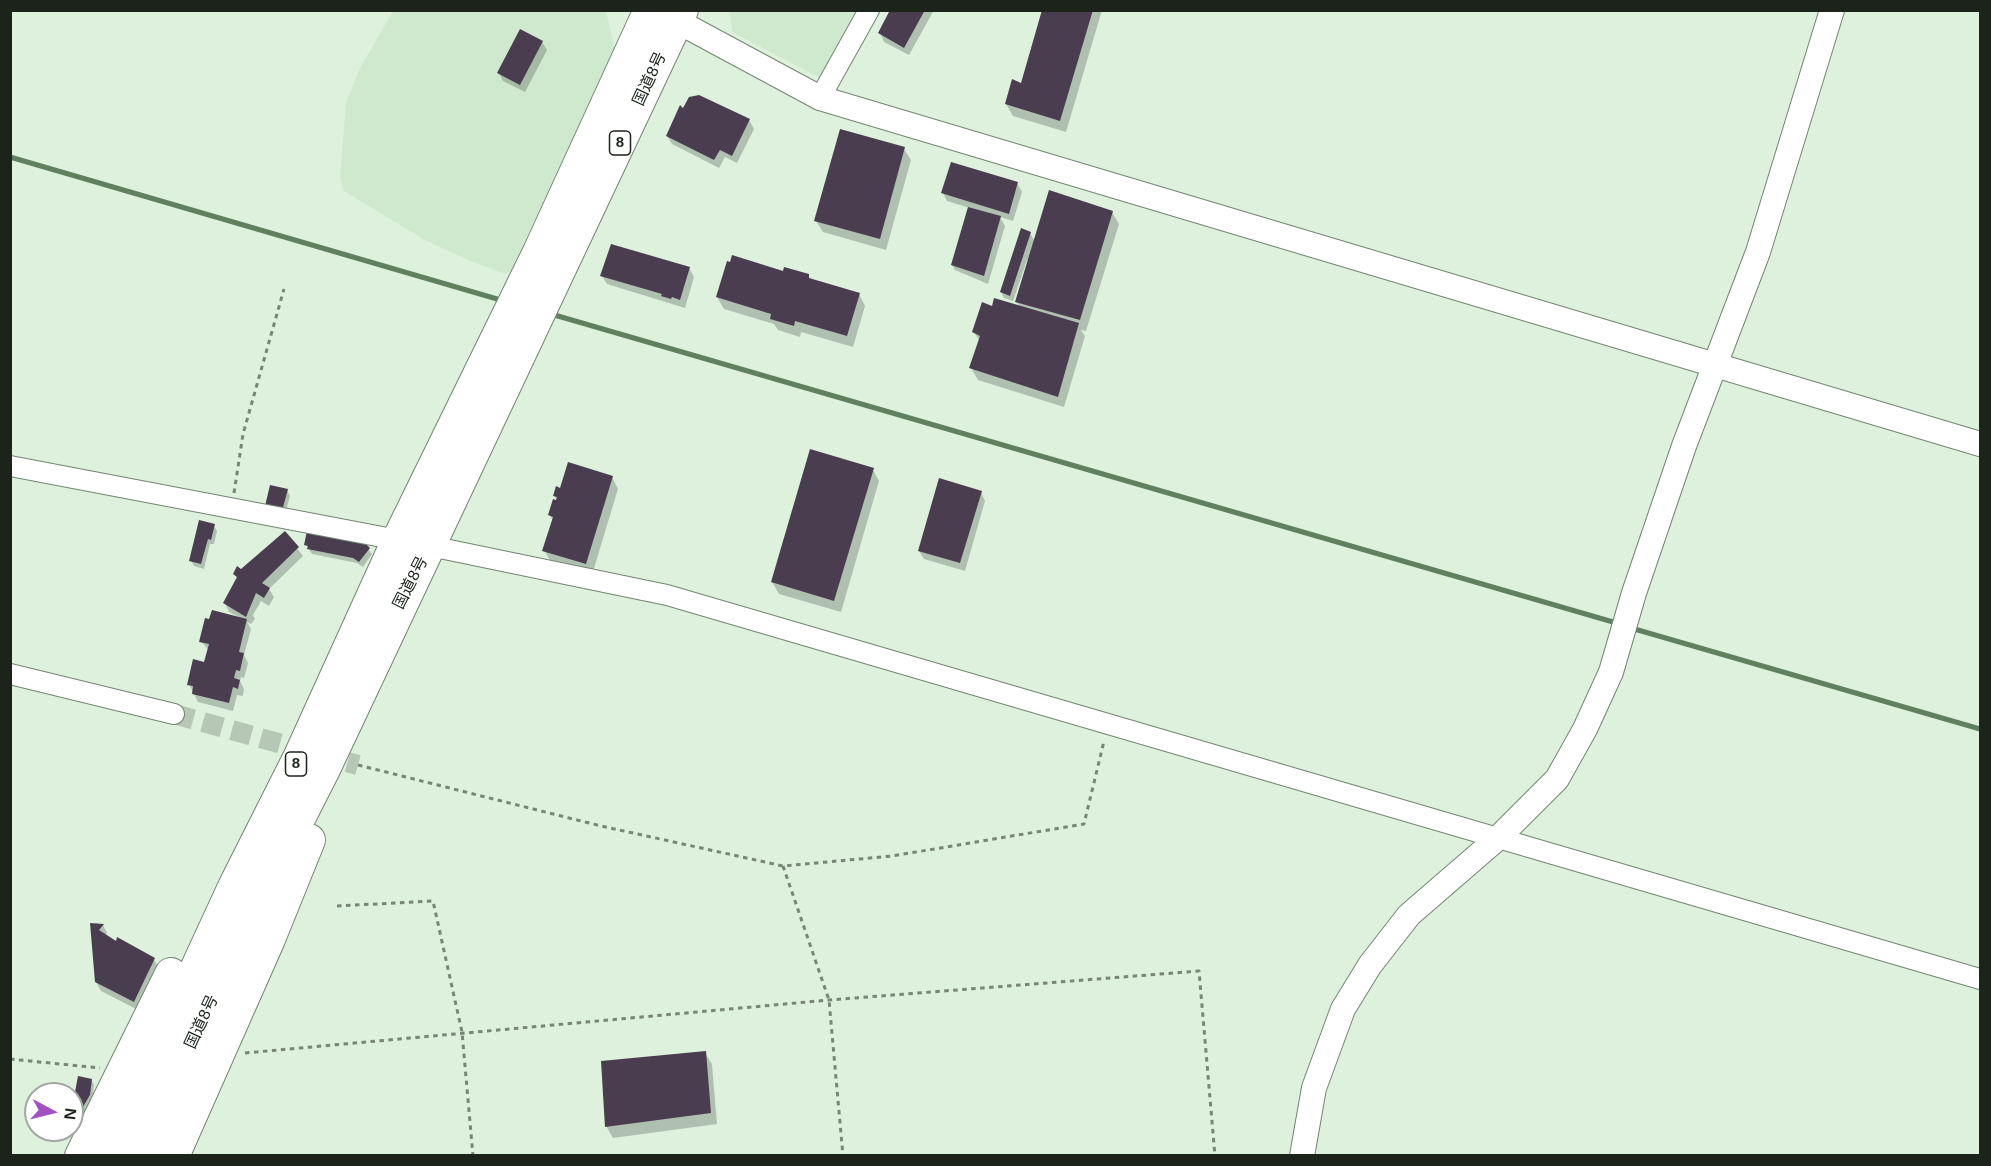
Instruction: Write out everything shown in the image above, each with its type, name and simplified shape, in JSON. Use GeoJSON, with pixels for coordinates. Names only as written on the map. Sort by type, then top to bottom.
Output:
{"type":"FeatureCollection","features":[{"type":"Feature","properties":{"kind":"highway","name":"国道8号"},"geometry":{"type":"LineString","coordinates":[[110,1155],[234,887],[336,678],[398,540],[493,377],[667,13]]}},
{"type":"Feature","properties":{"kind":"highway","name":"国道8号"},"geometry":{"type":"LineString","coordinates":[[140,1155],[258,899],[324,770],[430,546],[493,377]]}},
{"type":"Feature","properties":{"kind":"highway","name":"8"},"geometry":{"type":"LineString","coordinates":[[173,1155],[269,939],[316,823],[385,637]]}},
{"type":"Feature","properties":{"kind":"highway","name":"8"},"geometry":{"type":"LineString","coordinates":[[81,1155],[243,832],[336,678]]}},
{"type":"Feature","properties":{"kind":"street"},"geometry":{"type":"LineString","coordinates":[[820,98],[869,10]]}},
{"type":"Feature","properties":{"kind":"street"},"geometry":{"type":"LineString","coordinates":[[1302,1155],[1314,1088],[1348,1000],[1370,965],[1409,915],[1498,838],[1557,779],[1585,729],[1611,672],[1634,593],[1684,446],[1758,252],[1832,10]]}},
{"type":"Feature","properties":{"kind":"street"},"geometry":{"type":"LineString","coordinates":[[667,13],[820,98],[1980,444]]}},
{"type":"Feature","properties":{"kind":"street"},"geometry":{"type":"LineString","coordinates":[[10,466],[398,540]]}},
{"type":"Feature","properties":{"kind":"street"},"geometry":{"type":"LineString","coordinates":[[430,546],[667,595],[1980,979]]}},
{"type":"Feature","properties":{"kind":"street"},"geometry":{"type":"LineString","coordinates":[[10,674],[174,714]]}},
{"type":"Feature","properties":{"kind":"path"},"geometry":{"type":"LineString","coordinates":[[235,509],[233,506],[243,434],[284,289]]}},
{"type":"Feature","properties":{"kind":"path"},"geometry":{"type":"LineString","coordinates":[[358,765],[601,826],[783,866],[892,856],[1084,825],[1108,723]]}},
{"type":"Feature","properties":{"kind":"path"},"geometry":{"type":"LineString","coordinates":[[783,866],[829,1000],[843,1155]]}},
{"type":"Feature","properties":{"kind":"path"},"geometry":{"type":"LineString","coordinates":[[338,906],[433,902],[462,1032],[473,1155]]}},
{"type":"Feature","properties":{"kind":"path"},"geometry":{"type":"LineString","coordinates":[[217,1055],[829,1000],[1198,971],[1215,1155]]}},
{"type":"Feature","properties":{"kind":"path"},"geometry":{"type":"LineString","coordinates":[[10,1059],[123,1070]]}},
{"type":"Feature","properties":{"kind":"shaded area"},"geometry":{"type":"Polygon","coordinates":[[[393,11],[606,11],[615,50],[510,272],[505,274],[470,261],[423,239],[344,191],[340,177],[346,103],[360,68],[393,11]]]}},
{"type":"Feature","properties":{"kind":"shaded area"},"geometry":{"type":"Polygon","coordinates":[[[730,11],[857,11],[820,78],[732,32],[730,11]]]}},
{"type":"Feature","properties":{"kind":"building"},"geometry":{"type":"Polygon","coordinates":[[[890,10],[925,10],[904,48],[878,33],[890,10]]]}},
{"type":"Feature","properties":{"kind":"building"},"geometry":{"type":"Polygon","coordinates":[[[1042,10],[1093,10],[1060,121],[1005,104],[1012,79],[1021,83],[1042,10]]]}},
{"type":"Feature","properties":{"kind":"building"},"geometry":{"type":"Polygon","coordinates":[[[520,29],[543,41],[520,85],[497,73],[520,29]]]}},
{"type":"Feature","properties":{"kind":"building"},"geometry":{"type":"Polygon","coordinates":[[[699,95],[750,119],[732,156],[720,150],[714,160],[666,136],[680,105],[683,108],[689,97],[699,95]]]}},
{"type":"Feature","properties":{"kind":"building"},"geometry":{"type":"Polygon","coordinates":[[[840,129],[905,147],[880,239],[814,221],[840,129]]]}},
{"type":"Feature","properties":{"kind":"building"},"geometry":{"type":"Polygon","coordinates":[[[951,162],[1018,182],[1009,214],[941,193],[951,162]]]}},
{"type":"Feature","properties":{"kind":"building"},"geometry":{"type":"Polygon","coordinates":[[[1049,190],[1113,211],[1080,320],[1015,302],[1049,190]]]}},
{"type":"Feature","properties":{"kind":"building"},"geometry":{"type":"Polygon","coordinates":[[[968,207],[1001,216],[984,276],[951,265],[968,207]]]}},
{"type":"Feature","properties":{"kind":"building"},"geometry":{"type":"Polygon","coordinates":[[[1021,228],[1031,232],[1010,296],[1000,292],[1021,228]]]}},
{"type":"Feature","properties":{"kind":"building"},"geometry":{"type":"Polygon","coordinates":[[[611,244],[690,267],[680,300],[600,276],[611,244]]]}},
{"type":"Feature","properties":{"kind":"building"},"geometry":{"type":"Polygon","coordinates":[[[732,255],[783,271],[784,267],[809,274],[809,278],[860,293],[847,336],[795,321],[794,326],[770,319],[771,314],[716,297],[727,261],[730,262],[732,255]]]}},
{"type":"Feature","properties":{"kind":"building"},"geometry":{"type":"Polygon","coordinates":[[[994,298],[1079,323],[1058,397],[969,368],[980,336],[972,332],[982,302],[992,306],[994,298]]]}},
{"type":"Feature","properties":{"kind":"building"},"geometry":{"type":"Polygon","coordinates":[[[810,449],[874,468],[834,601],[771,582],[810,449]]]}},
{"type":"Feature","properties":{"kind":"building"},"geometry":{"type":"Polygon","coordinates":[[[568,462],[613,476],[586,564],[542,551],[553,517],[548,515],[553,499],[556,500],[557,497],[553,496],[556,486],[560,488],[568,462]]]}},
{"type":"Feature","properties":{"kind":"building"},"geometry":{"type":"Polygon","coordinates":[[[939,478],[982,491],[960,563],[918,551],[939,478]]]}},
{"type":"Feature","properties":{"kind":"building"},"geometry":{"type":"Polygon","coordinates":[[[270,485],[288,489],[282,511],[265,506],[270,485]]]}},
{"type":"Feature","properties":{"kind":"building"},"geometry":{"type":"Polygon","coordinates":[[[199,520],[215,524],[201,564],[189,561],[199,520]]]}},
{"type":"Feature","properties":{"kind":"building"},"geometry":{"type":"Polygon","coordinates":[[[285,531],[299,547],[262,583],[270,588],[264,598],[256,593],[246,617],[223,603],[237,577],[233,574],[237,566],[241,569],[285,531]]]}},
{"type":"Feature","properties":{"kind":"building"},"geometry":{"type":"Polygon","coordinates":[[[307,531],[365,543],[370,548],[359,562],[353,558],[307,549],[308,546],[304,545],[307,531]]]}},
{"type":"Feature","properties":{"kind":"building"},"geometry":{"type":"Polygon","coordinates":[[[212,610],[247,619],[239,652],[244,653],[240,671],[236,670],[234,678],[240,680],[238,689],[233,687],[229,703],[192,694],[193,686],[187,685],[193,659],[204,662],[209,644],[199,642],[205,618],[209,619],[212,610]]]}},
{"type":"Feature","properties":{"kind":"building"},"geometry":{"type":"Polygon","coordinates":[[[90,923],[104,924],[99,930],[116,941],[117,937],[155,958],[134,1002],[95,982],[90,923]]]}},
{"type":"Feature","properties":{"kind":"building"},"geometry":{"type":"Polygon","coordinates":[[[706,1051],[711,1113],[605,1127],[601,1061],[706,1051]]]}},
{"type":"Feature","properties":{"kind":"building"},"geometry":{"type":"Polygon","coordinates":[[[78,1076],[92,1079],[90,1095],[84,1105],[84,1082],[77,1082],[78,1076]]]}},
{"type":"Feature","properties":{"kind":"waterway"},"geometry":{"type":"LineString","coordinates":[[10,157],[504,301]]}},
{"type":"Feature","properties":{"kind":"waterway"},"geometry":{"type":"LineString","coordinates":[[551,314],[1620,624]]}},
{"type":"Feature","properties":{"kind":"waterway"},"geometry":{"type":"LineString","coordinates":[[1631,628],[1980,729]]}},
{"type":"Feature","properties":{"kind":"tunnel"},"geometry":{"type":"LineString","coordinates":[[174,714],[358,765]]}}]}
